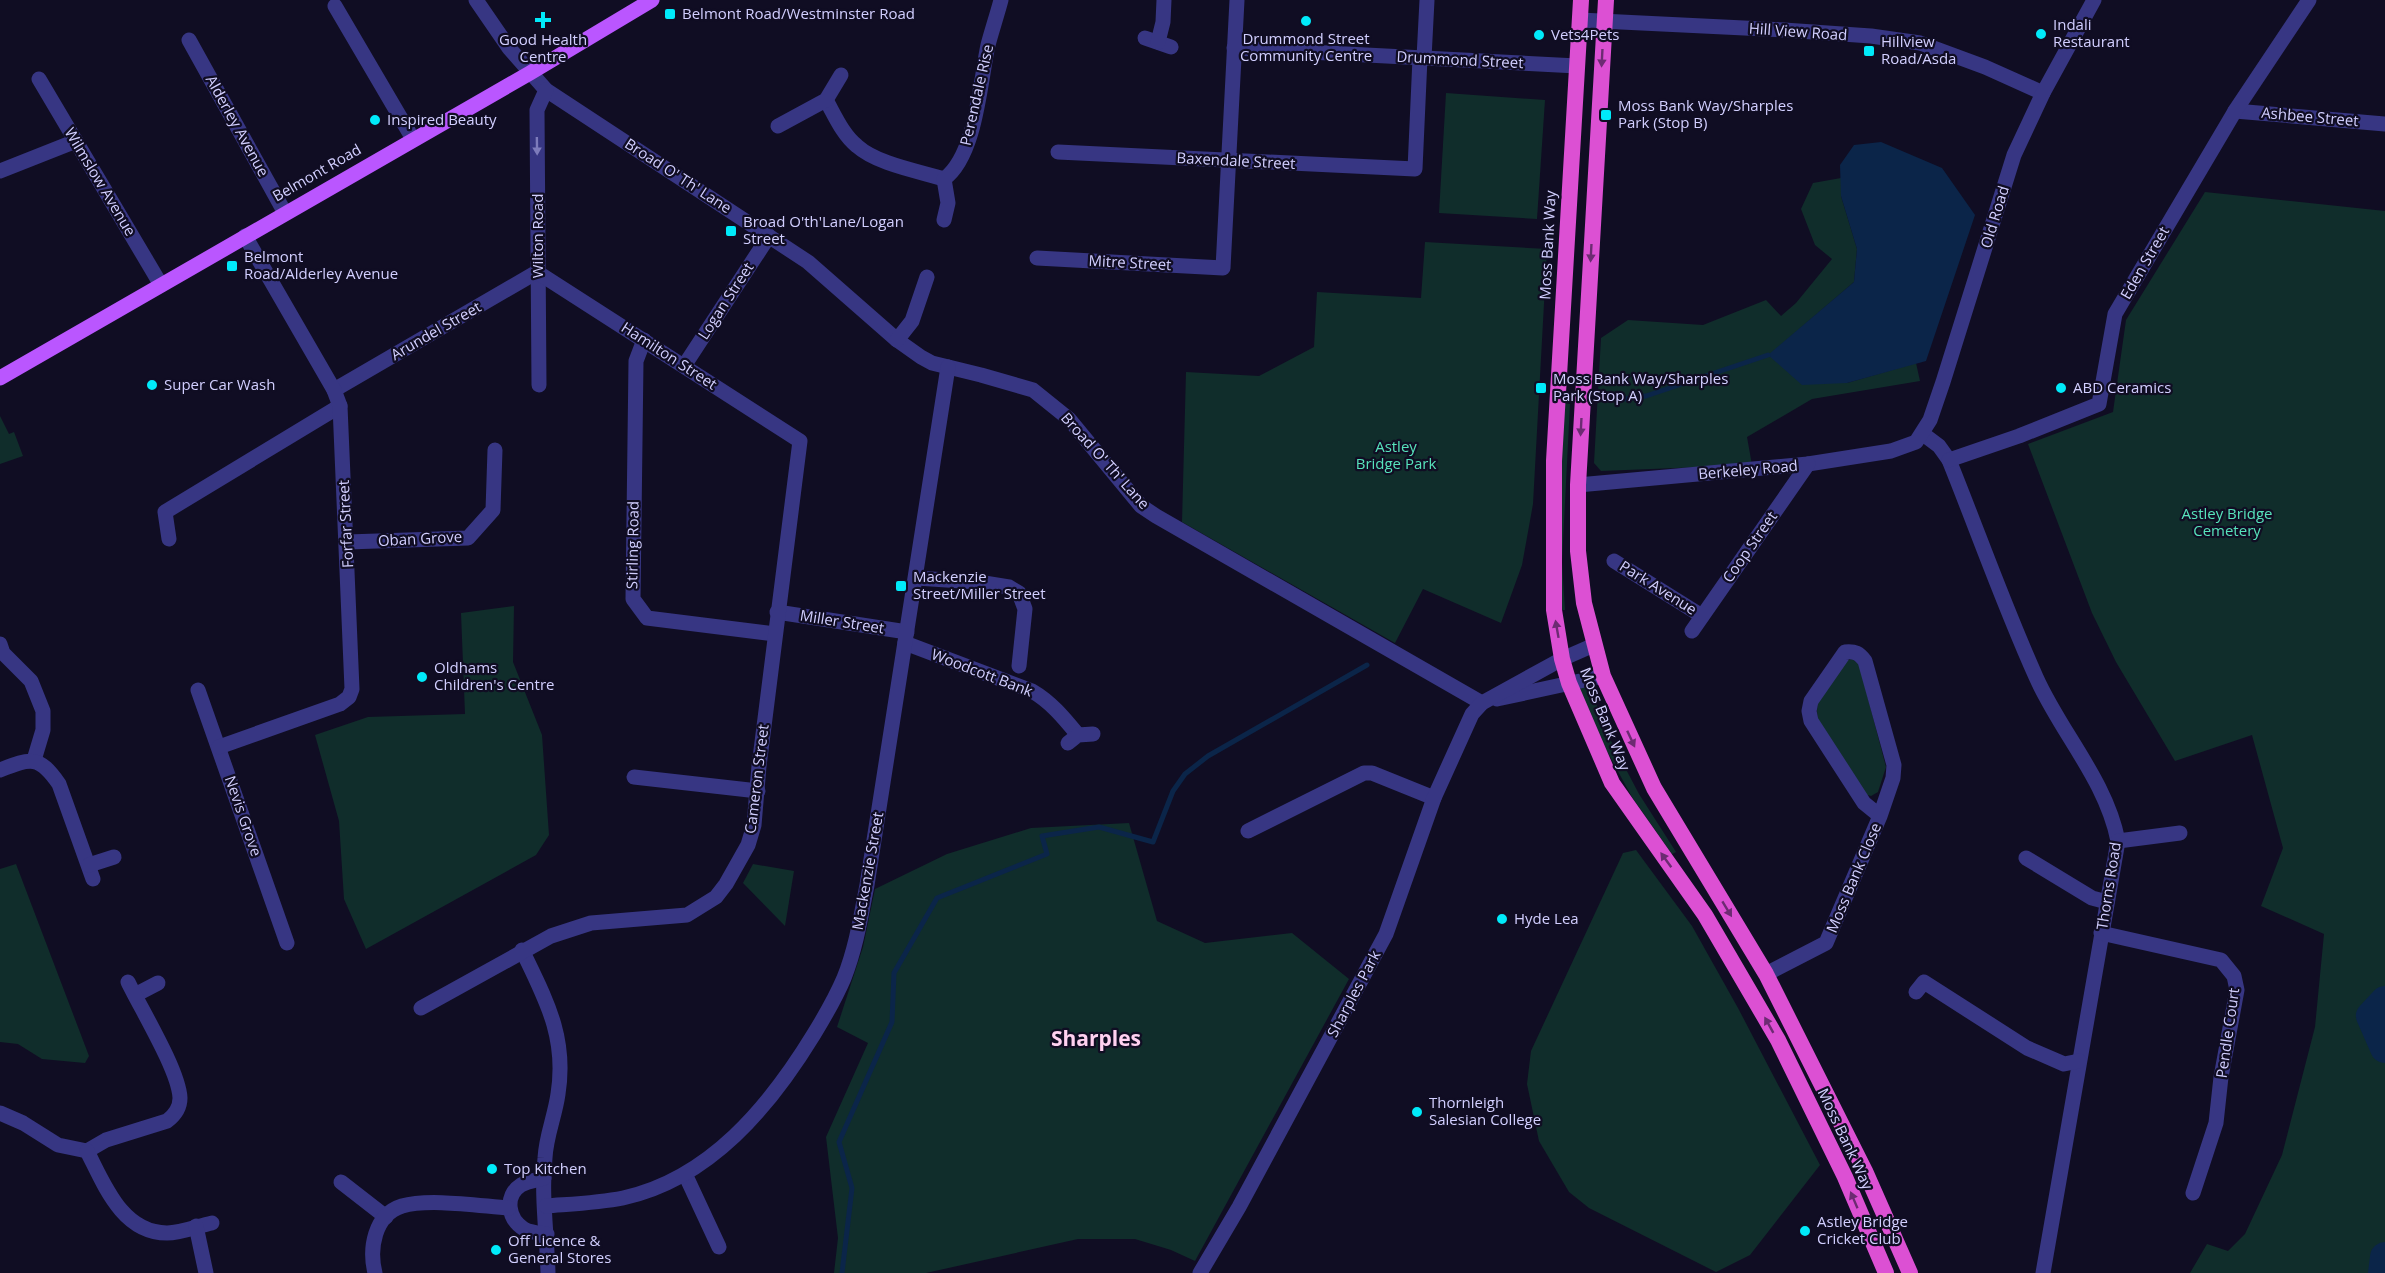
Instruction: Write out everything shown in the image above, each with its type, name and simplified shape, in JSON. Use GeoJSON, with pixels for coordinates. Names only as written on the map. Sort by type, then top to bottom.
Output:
{"type":"FeatureCollection","features":[{"type":"Feature","properties":{"kind":"highway","name":"Moss Bank Way"},"geometry":{"type":"LineString","coordinates":[[1581,0],[1554,461],[1554,610],[1562,659],[1569,683],[1612,783],[1705,915],[1778,1040],[1845,1178],[1886,1273]]}},
{"type":"Feature","properties":{"kind":"highway","name":"Moss Bank Way"},"geometry":{"type":"LineString","coordinates":[[1606,0],[1578,485],[1578,551],[1584,603],[1594,645],[1603,676],[1654,788],[1766,975],[1865,1171],[1910,1273]]}},
{"type":"Feature","properties":{"kind":"main road","name":"Belmont Road"},"geometry":{"type":"LineString","coordinates":[[0,378],[530,73],[652,0]]}},
{"type":"Feature","properties":{"kind":"street","name":"Broad O' Th' Lane"},"geometry":{"type":"LineString","coordinates":[[476,0],[508,48],[546,90],[819,271],[897,340],[921,357],[948,368],[1033,390],[1063,412],[1141,506],[1482,703]]}},
{"type":"Feature","properties":{"kind":"street","name":"Perendale Rise"},"geometry":{"type":"LineString","coordinates":[[944,179],[952,173],[968,143],[988,44],[1001,0]]}},
{"type":"Feature","properties":{"kind":"street"},"geometry":{"type":"LineString","coordinates":[[1158,42],[1163,22],[1164,0]]}},
{"type":"Feature","properties":{"kind":"street"},"geometry":{"type":"LineString","coordinates":[[1228,160],[1237,0]]}},
{"type":"Feature","properties":{"kind":"street"},"geometry":{"type":"LineString","coordinates":[[1422,58],[1427,0]]}},
{"type":"Feature","properties":{"kind":"street","name":"Old Road"},"geometry":{"type":"LineString","coordinates":[[1920,438],[1943,382],[2014,155],[2043,93],[2094,0]]}},
{"type":"Feature","properties":{"kind":"street","name":"Eden Street"},"geometry":{"type":"LineString","coordinates":[[1949,460],[2019,436],[2099,404],[2115,314],[2235,111],[2309,0]]}},
{"type":"Feature","properties":{"kind":"street"},"geometry":{"type":"LineString","coordinates":[[335,6],[413,139]]}},
{"type":"Feature","properties":{"kind":"street","name":"Hill View Road"},"geometry":{"type":"LineString","coordinates":[[1580,20],[1871,36],[1920,43],[2043,93]]}},
{"type":"Feature","properties":{"kind":"street","name":"Alderley Avenue"},"geometry":{"type":"LineString","coordinates":[[189,40],[285,213]]}},
{"type":"Feature","properties":{"kind":"street","name":"Drummond Street"},"geometry":{"type":"LineString","coordinates":[[1234,48],[1577,66]]}},
{"type":"Feature","properties":{"kind":"street","name":"Baxendale Street"},"geometry":{"type":"LineString","coordinates":[[1058,152],[1415,169],[1422,58]]}},
{"type":"Feature","properties":{"kind":"street"},"geometry":{"type":"LineString","coordinates":[[778,126],[826,100],[841,75]]}},
{"type":"Feature","properties":{"kind":"street","name":"Wilmslow Avenue"},"geometry":{"type":"LineString","coordinates":[[39,80],[161,285]]}},
{"type":"Feature","properties":{"kind":"street","name":"Wilton Road"},"geometry":{"type":"LineString","coordinates":[[539,385],[537,110],[546,90]]}},
{"type":"Feature","properties":{"kind":"street"},"geometry":{"type":"LineString","coordinates":[[826,100],[843,130],[856,146],[871,156],[944,179],[948,203],[944,220]]}},
{"type":"Feature","properties":{"kind":"street","name":"Ashbee Street"},"geometry":{"type":"LineString","coordinates":[[2235,111],[2385,124]]}},
{"type":"Feature","properties":{"kind":"street"},"geometry":{"type":"LineString","coordinates":[[0,171],[76,141]]}},
{"type":"Feature","properties":{"kind":"street","name":"Mitre Street"},"geometry":{"type":"LineString","coordinates":[[1037,258],[1223,268],[1228,160]]}},
{"type":"Feature","properties":{"kind":"street","name":"Forfar Street"},"geometry":{"type":"LineString","coordinates":[[219,747],[340,704],[349,697],[352,689],[340,406],[334,390],[245,236]]}},
{"type":"Feature","properties":{"kind":"street","name":"Logan Street"},"geometry":{"type":"LineString","coordinates":[[684,366],[769,236]]}},
{"type":"Feature","properties":{"kind":"street","name":"Hamilton Street"},"geometry":{"type":"LineString","coordinates":[[537,272],[800,441]]}},
{"type":"Feature","properties":{"kind":"street","name":"Arundel Street"},"geometry":{"type":"LineString","coordinates":[[334,390],[537,272]]}},
{"type":"Feature","properties":{"kind":"street"},"geometry":{"type":"LineString","coordinates":[[897,340],[912,321],[927,277]]}},
{"type":"Feature","properties":{"kind":"street","name":"Stirling Road"},"geometry":{"type":"LineString","coordinates":[[644,340],[636,361],[633,599],[647,618],[775,634]]}},
{"type":"Feature","properties":{"kind":"street","name":"Mackenzie Street"},"geometry":{"type":"LineString","coordinates":[[546,1206],[623,1198],[654,1188],[685,1174],[725,1146],[754,1116],[801,1056],[844,978],[855,946],[867,885],[948,368]]}},
{"type":"Feature","properties":{"kind":"street"},"geometry":{"type":"LineString","coordinates":[[169,539],[165,512],[340,406]]}},
{"type":"Feature","properties":{"kind":"street","name":"Berkeley Road"},"geometry":{"type":"LineString","coordinates":[[1578,485],[1808,464],[1891,451],[1920,438]]}},
{"type":"Feature","properties":{"kind":"street","name":"Thorns Road"},"geometry":{"type":"LineString","coordinates":[[1920,438],[1940,446],[1949,460],[2036,677],[2094,778],[2109,809],[2118,841],[2043,1273]]}},
{"type":"Feature","properties":{"kind":"street","name":"Cameron Street"},"geometry":{"type":"LineString","coordinates":[[421,1008],[522,950],[551,936],[591,923],[687,915],[703,908],[716,897],[738,866],[754,825],[777,612],[800,441]]}},
{"type":"Feature","properties":{"kind":"street","name":"Oban Grove"},"geometry":{"type":"LineString","coordinates":[[347,542],[468,538],[493,510],[495,450]]}},
{"type":"Feature","properties":{"kind":"street","name":"Coop Street"},"geometry":{"type":"LineString","coordinates":[[1692,631],[1808,464]]}},
{"type":"Feature","properties":{"kind":"street","name":"Park Avenue"},"geometry":{"type":"LineString","coordinates":[[1614,561],[1702,616]]}},
{"type":"Feature","properties":{"kind":"street"},"geometry":{"type":"LineString","coordinates":[[916,578],[978,582],[1009,587],[1019,593],[1025,609],[1019,666]]}},
{"type":"Feature","properties":{"kind":"street","name":"Miller Street"},"geometry":{"type":"LineString","coordinates":[[777,612],[906,638]]}},
{"type":"Feature","properties":{"kind":"street","name":"Woodcott Bank"},"geometry":{"type":"LineString","coordinates":[[906,638],[1032,691],[1057,710],[1080,738]]}},
{"type":"Feature","properties":{"kind":"street"},"geometry":{"type":"LineString","coordinates":[[0,644],[3,653],[31,681],[43,711],[43,730],[34,760]]}},
{"type":"Feature","properties":{"kind":"street"},"geometry":{"type":"LineString","coordinates":[[1482,703],[1562,659],[1594,645]]}},
{"type":"Feature","properties":{"kind":"street","name":"Moss Bank Close"},"geometry":{"type":"LineString","coordinates":[[1766,975],[1826,943],[1880,816],[1893,778],[1894,765],[1865,661],[1860,654],[1853,651],[1845,652],[1811,701],[1809,711],[1811,721],[1864,803],[1880,816]]}},
{"type":"Feature","properties":{"kind":"street"},"geometry":{"type":"LineString","coordinates":[[1482,703],[1603,676]]}},
{"type":"Feature","properties":{"kind":"street","name":"Nevis Grove"},"geometry":{"type":"LineString","coordinates":[[198,690],[287,942]]}},
{"type":"Feature","properties":{"kind":"street","name":"Sharples Park"},"geometry":{"type":"LineString","coordinates":[[1200,1273],[1239,1207],[1386,934],[1434,798],[1472,714],[1482,703]]}},
{"type":"Feature","properties":{"kind":"street"},"geometry":{"type":"LineString","coordinates":[[0,770],[24,761],[34,760],[51,772],[59,784],[91,872],[114,857]]}},
{"type":"Feature","properties":{"kind":"street"},"geometry":{"type":"LineString","coordinates":[[1248,831],[1364,773],[1372,772],[1434,798]]}},
{"type":"Feature","properties":{"kind":"street"},"geometry":{"type":"LineString","coordinates":[[634,777],[758,791]]}},
{"type":"Feature","properties":{"kind":"street"},"geometry":{"type":"LineString","coordinates":[[2118,841],[2180,833]]}},
{"type":"Feature","properties":{"kind":"street"},"geometry":{"type":"LineString","coordinates":[[2026,858],[2092,898],[2107,902]]}},
{"type":"Feature","properties":{"kind":"street","name":"Pendle Court"},"geometry":{"type":"LineString","coordinates":[[2101,933],[2221,960],[2234,976],[2237,990],[2221,1077],[2216,1123],[2193,1193]]}},
{"type":"Feature","properties":{"kind":"street"},"geometry":{"type":"LineString","coordinates":[[522,950],[551,1009],[560,1043],[561,1070],[558,1096],[547,1141],[544,1178],[548,1273]]}},
{"type":"Feature","properties":{"kind":"street"},"geometry":{"type":"LineString","coordinates":[[1916,992],[1924,982],[2027,1048],[2064,1064],[2079,1061]]}},
{"type":"Feature","properties":{"kind":"street"},"geometry":{"type":"LineString","coordinates":[[0,1113],[23,1122],[58,1145],[87,1151],[106,1140],[167,1121],[174,1116],[178,1108],[178,1087],[171,1068],[131,988],[158,983]]}},
{"type":"Feature","properties":{"kind":"street"},"geometry":{"type":"LineString","coordinates":[[87,1151],[110,1196],[127,1217],[139,1226],[152,1231],[168,1233],[212,1223]]}},
{"type":"Feature","properties":{"kind":"street"},"geometry":{"type":"LineString","coordinates":[[685,1174],[720,1247]]}},
{"type":"Feature","properties":{"kind":"street"},"geometry":{"type":"LineString","coordinates":[[544,1178],[520,1186],[510,1200],[509,1208],[511,1216],[522,1228],[530,1232],[547,1234]]}},
{"type":"Feature","properties":{"kind":"street"},"geometry":{"type":"LineString","coordinates":[[341,1182],[386,1217]]}},
{"type":"Feature","properties":{"kind":"street"},"geometry":{"type":"LineString","coordinates":[[375,1273],[371,1257],[373,1239],[386,1217],[400,1207],[423,1203],[509,1208]]}},
{"type":"Feature","properties":{"kind":"street"},"geometry":{"type":"LineString","coordinates":[[196,1226],[206,1273]]}},
{"type":"Feature","properties":{"kind":"green space"},"geometry":{"type":"Polygon","coordinates":[[[1446,93],[1545,100],[1537,219],[1439,213],[1446,93]]]}},
{"type":"Feature","properties":{"kind":"green space"},"geometry":{"type":"Polygon","coordinates":[[[1841,178],[1841,196],[1857,249],[1854,282],[1769,355],[1847,383],[1916,363],[1920,381],[1812,399],[1747,437],[1752,465],[1601,471],[1594,463],[1601,338],[1628,320],[1703,325],[1766,300],[1781,316],[1796,303],[1832,259],[1815,245],[1801,209],[1813,183],[1841,178]]]}},
{"type":"Feature","properties":{"kind":"green space","name":"Astley Bridge Cemetery"},"geometry":{"type":"Polygon","coordinates":[[[2205,192],[2385,211],[2385,1273],[2190,1273],[2207,1244],[2228,1251],[2245,1234],[2282,1155],[2315,1027],[2324,934],[2261,906],[2283,848],[2252,735],[2175,761],[2116,662],[2092,613],[2028,444],[2113,412],[2126,320],[2205,192]]]}},
{"type":"Feature","properties":{"kind":"green space","name":"Astley Bridge Park"},"geometry":{"type":"Polygon","coordinates":[[[1425,242],[1547,249],[1533,504],[1522,565],[1501,623],[1423,589],[1395,643],[1182,522],[1186,372],[1259,376],[1314,347],[1317,292],[1421,298],[1425,242]]]}},
{"type":"Feature","properties":{"kind":"green space"},"geometry":{"type":"Polygon","coordinates":[[[1563,403],[1570,404],[1562,562],[1565,610],[1561,610],[1558,561],[1563,403]]]}},
{"type":"Feature","properties":{"kind":"green space"},"geometry":{"type":"Polygon","coordinates":[[[0,416],[9,434],[14,432],[23,456],[0,464],[0,416]]]}},
{"type":"Feature","properties":{"kind":"green space"},"geometry":{"type":"Polygon","coordinates":[[[514,606],[513,662],[542,735],[549,835],[536,855],[366,949],[344,899],[339,821],[315,735],[368,717],[465,714],[461,613],[514,606]]]}},
{"type":"Feature","properties":{"kind":"green space"},"geometry":{"type":"Polygon","coordinates":[[[1852,659],[1859,664],[1886,767],[1878,792],[1871,796],[1864,794],[1818,721],[1818,700],[1848,660],[1852,659]]]}},
{"type":"Feature","properties":{"kind":"green space"},"geometry":{"type":"Polygon","coordinates":[[[1589,685],[1610,739],[1639,794],[1676,852],[1672,854],[1632,797],[1603,744],[1577,688],[1589,685]]]}},
{"type":"Feature","properties":{"kind":"green space"},"geometry":{"type":"Polygon","coordinates":[[[1129,823],[1157,921],[1205,943],[1292,933],[1349,979],[1195,1261],[1171,1250],[1135,1239],[1078,1239],[926,1273],[834,1273],[838,1238],[826,1137],[868,1043],[837,1027],[863,947],[875,889],[947,854],[1031,828],[1129,823]]]}},
{"type":"Feature","properties":{"kind":"green space"},"geometry":{"type":"Polygon","coordinates":[[[1636,850],[1692,926],[1738,1008],[1820,1165],[1750,1255],[1716,1272],[1589,1208],[1569,1192],[1539,1141],[1527,1084],[1531,1051],[1623,853],[1636,850]]]}},
{"type":"Feature","properties":{"kind":"green space"},"geometry":{"type":"Polygon","coordinates":[[[16,864],[89,1056],[85,1063],[42,1059],[18,1044],[0,1042],[0,869],[16,864]]]}},
{"type":"Feature","properties":{"kind":"green space"},"geometry":{"type":"Polygon","coordinates":[[[753,864],[794,871],[785,926],[743,883],[753,864]]]}},
{"type":"Feature","properties":{"kind":"water"},"geometry":{"type":"Polygon","coordinates":[[[1881,142],[1942,168],[1975,215],[1926,361],[1847,383],[1802,385],[1768,355],[1854,282],[1857,249],[1841,196],[1840,165],[1854,145],[1881,142]]]}},
{"type":"Feature","properties":{"kind":"waterway"},"geometry":{"type":"LineString","coordinates":[[1625,399],[1646,396],[1768,355]]}},
{"type":"Feature","properties":{"kind":"waterway"},"geometry":{"type":"LineString","coordinates":[[842,1273],[852,1188],[839,1142],[892,1022],[894,973],[937,898],[1047,854],[1042,836],[1099,827],[1153,842],[1173,791],[1185,774],[1208,756],[1367,665]]}},
{"type":"Feature","properties":{"kind":"waterway"},"geometry":{"type":"LineString","coordinates":[[2385,1001],[2371,1016],[2385,1048]]}},
{"type":"Feature","properties":{"kind":"waterway"},"geometry":{"type":"LineString","coordinates":[[2383,1273],[2385,1257]]}},
{"type":"Feature","properties":{"kind":"place","name":"Belmont Road/Westminster Road"},"geometry":{"type":"Point","coordinates":[670,14]}},
{"type":"Feature","properties":{"kind":"place","name":"Good Health Centre"},"geometry":{"type":"Point","coordinates":[543,20]}},
{"type":"Feature","properties":{"kind":"place","name":"Drummond Street Community Centre"},"geometry":{"type":"Point","coordinates":[1306,21]}},
{"type":"Feature","properties":{"kind":"place","name":"Indali Restaurant"},"geometry":{"type":"Point","coordinates":[2041,34]}},
{"type":"Feature","properties":{"kind":"place","name":"Vets4Pets"},"geometry":{"type":"Point","coordinates":[1539,35]}},
{"type":"Feature","properties":{"kind":"place","name":"Hillview Road/Asda"},"geometry":{"type":"Point","coordinates":[1869,51]}},
{"type":"Feature","properties":{"kind":"place","name":"Moss Bank Way/Sharples Park (Stop B)"},"geometry":{"type":"Point","coordinates":[1606,115]}},
{"type":"Feature","properties":{"kind":"place","name":"Inspired Beauty"},"geometry":{"type":"Point","coordinates":[375,120]}},
{"type":"Feature","properties":{"kind":"place","name":"Broad O'th'Lane/Logan Street"},"geometry":{"type":"Point","coordinates":[731,231]}},
{"type":"Feature","properties":{"kind":"place","name":"Belmont Road/Alderley Avenue"},"geometry":{"type":"Point","coordinates":[232,266]}},
{"type":"Feature","properties":{"kind":"place","name":"Super Car Wash"},"geometry":{"type":"Point","coordinates":[152,385]}},
{"type":"Feature","properties":{"kind":"place","name":"Moss Bank Way/Sharples Park (Stop A)"},"geometry":{"type":"Point","coordinates":[1541,388]}},
{"type":"Feature","properties":{"kind":"place","name":"ABD Ceramics"},"geometry":{"type":"Point","coordinates":[2061,388]}},
{"type":"Feature","properties":{"kind":"place","name":"Mackenzie Street/Miller Street"},"geometry":{"type":"Point","coordinates":[901,586]}},
{"type":"Feature","properties":{"kind":"place","name":"Oldhams Children's Centre"},"geometry":{"type":"Point","coordinates":[422,677]}},
{"type":"Feature","properties":{"kind":"place","name":"Hyde Lea"},"geometry":{"type":"Point","coordinates":[1502,919]}},
{"type":"Feature","properties":{"kind":"place","name":"Thornleigh Salesian College"},"geometry":{"type":"Point","coordinates":[1417,1112]}},
{"type":"Feature","properties":{"kind":"place","name":"Top Kitchen"},"geometry":{"type":"Point","coordinates":[492,1169]}},
{"type":"Feature","properties":{"kind":"place","name":"Astley Bridge Cricket Club"},"geometry":{"type":"Point","coordinates":[1805,1231]}},
{"type":"Feature","properties":{"kind":"place","name":"Off Licence & General Stores"},"geometry":{"type":"Point","coordinates":[496,1250]}},
{"type":"Feature","properties":{"kind":"district","name":"Sharples"},"geometry":{"type":"Point","coordinates":[1096,1039]}}]}
